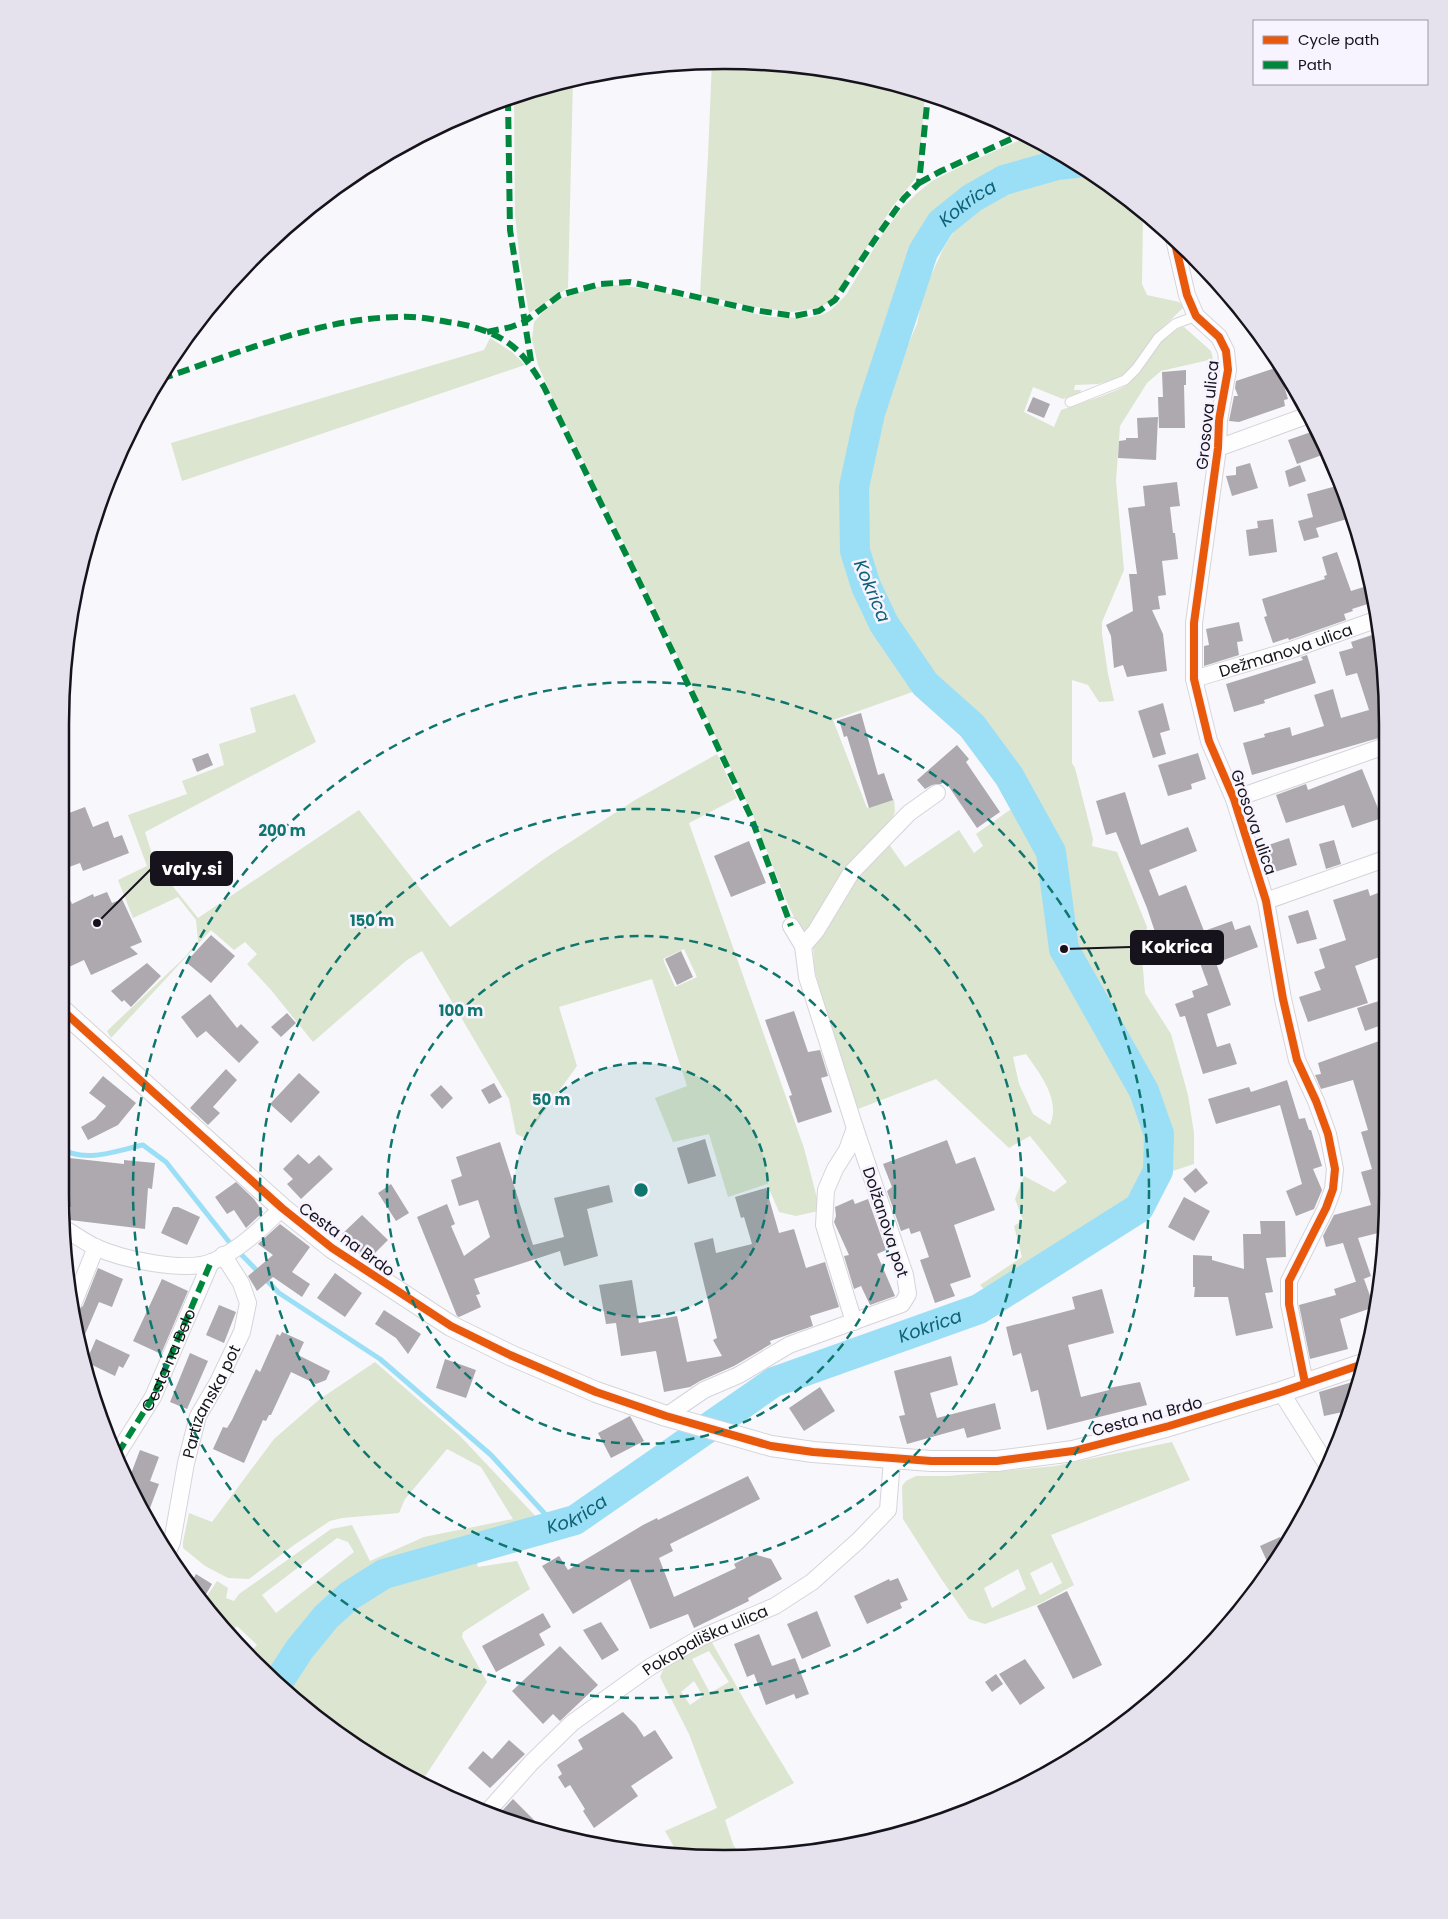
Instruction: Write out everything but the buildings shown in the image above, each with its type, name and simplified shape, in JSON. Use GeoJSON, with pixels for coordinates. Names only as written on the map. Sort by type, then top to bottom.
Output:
{"type":"FeatureCollection","features":[{"type":"Feature","properties":{"kind":"street","name":"Grosova ulica"},"geometry":{"type":"LineString","coordinates":[[1177,251],[1187,295],[1196,316],[1219,337],[1226,352],[1228,370],[1219,420],[1218,448],[1194,623],[1194,679],[1209,741],[1234,799],[1266,901],[1283,999],[1297,1060],[1316,1101],[1328,1134],[1336,1169],[1333,1189],[1326,1208],[1289,1281],[1289,1304],[1305,1383]]}},
{"type":"Feature","properties":{"kind":"street"},"geometry":{"type":"LineString","coordinates":[[1218,448],[1303,417]]}},
{"type":"Feature","properties":{"kind":"street","name":"Dežmanova ulica"},"geometry":{"type":"LineString","coordinates":[[1194,679],[1291,650],[1371,621]]}},
{"type":"Feature","properties":{"kind":"street"},"geometry":{"type":"LineString","coordinates":[[1234,799],[1379,747]]}},
{"type":"Feature","properties":{"kind":"street"},"geometry":{"type":"LineString","coordinates":[[803,946],[816,931],[851,873],[909,813],[937,793]]}},
{"type":"Feature","properties":{"kind":"street"},"geometry":{"type":"LineString","coordinates":[[1266,901],[1379,861]]}},
{"type":"Feature","properties":{"kind":"street","name":"Dolžanova pot"},"geometry":{"type":"LineString","coordinates":[[666,1416],[704,1390],[739,1375],[788,1345],[902,1304],[908,1294],[905,1275],[855,1128],[807,977],[803,946],[791,926]]}},
{"type":"Feature","properties":{"kind":"street","name":"Cesta na Brdo"},"geometry":{"type":"LineString","coordinates":[[69,1016],[282,1208],[332,1248],[451,1326],[558,1377],[596,1392],[666,1416],[770,1446],[892,1460],[931,1461],[997,1460],[1073,1451],[1168,1426],[1281,1392],[1357,1366]]}},
{"type":"Feature","properties":{"kind":"street"},"geometry":{"type":"LineString","coordinates":[[854,1322],[824,1225],[826,1190],[847,1150],[855,1128]]}},
{"type":"Feature","properties":{"kind":"street"},"geometry":{"type":"LineString","coordinates":[[70,1233],[96,1247],[161,1266],[192,1266],[217,1258],[252,1238],[282,1208]]}},
{"type":"Feature","properties":{"kind":"street"},"geometry":{"type":"LineString","coordinates":[[76,1296],[96,1247]]}},
{"type":"Feature","properties":{"kind":"street","name":"Cesta na Belo"},"geometry":{"type":"LineString","coordinates":[[120,1449],[153,1397],[217,1258]]}},
{"type":"Feature","properties":{"kind":"street","name":"Partizanska pot"},"geometry":{"type":"LineString","coordinates":[[171,1545],[186,1463],[198,1416],[218,1382],[242,1332],[248,1303],[241,1283],[217,1258]]}},
{"type":"Feature","properties":{"kind":"street"},"geometry":{"type":"LineString","coordinates":[[1281,1392],[1323,1459]]}},
{"type":"Feature","properties":{"kind":"street","name":"Pokopališka ulica"},"geometry":{"type":"LineString","coordinates":[[492,1807],[531,1763],[572,1723],[615,1691],[650,1667],[700,1638],[775,1606],[812,1582],[888,1510],[892,1460]]}},
{"type":"Feature","properties":{"kind":"lane"},"geometry":{"type":"LineString","coordinates":[[1070,402],[1125,380],[1136,369],[1158,338],[1175,324],[1196,316]]}},
{"type":"Feature","properties":{"kind":"green space"},"geometry":{"type":"Polygon","coordinates":[[[712,69],[767,70],[810,74],[852,81],[925,101],[919,166],[915,179],[893,206],[837,294],[826,304],[818,308],[792,312],[750,306],[700,295],[712,69]]]}},
{"type":"Feature","properties":{"kind":"green space"},"geometry":{"type":"Polygon","coordinates":[[[573,87],[568,288],[529,313],[520,261],[515,215],[514,104],[573,87]]]}},
{"type":"Feature","properties":{"kind":"green space"},"geometry":{"type":"Polygon","coordinates":[[[1021,140],[1052,157],[1001,172],[948,205],[928,221],[911,264],[899,305],[878,358],[875,382],[857,431],[847,470],[843,511],[844,529],[858,586],[876,628],[897,661],[921,689],[833,720],[867,808],[894,799],[895,812],[889,826],[812,928],[805,931],[798,926],[785,898],[755,820],[639,574],[554,401],[538,365],[532,339],[534,322],[548,307],[560,299],[597,287],[617,285],[647,289],[770,317],[807,318],[824,314],[831,310],[846,295],[882,235],[902,208],[932,181],[1021,140]]]}},
{"type":"Feature","properties":{"kind":"green space"},"geometry":{"type":"Polygon","coordinates":[[[1074,170],[1123,204],[1143,220],[1142,284],[1147,295],[1179,302],[1184,307],[1155,335],[1136,363],[1124,376],[1099,384],[1075,385],[1074,390],[1081,390],[1080,394],[1063,399],[1033,387],[1024,412],[1054,427],[1061,410],[1108,394],[1129,383],[1160,342],[1175,330],[1184,327],[1211,351],[1213,359],[1161,371],[1147,383],[1120,426],[1116,481],[1124,570],[1102,622],[1108,674],[1114,701],[1099,702],[1088,685],[1072,680],[1072,763],[1075,768],[1093,839],[1092,846],[1117,852],[1147,927],[1142,957],[1145,993],[1171,1034],[1188,1095],[1194,1133],[1194,1164],[1167,1173],[1167,1153],[1159,1115],[1148,1086],[1127,1054],[1103,1005],[1069,945],[1063,925],[1063,890],[1059,853],[1042,814],[990,734],[921,670],[888,605],[877,593],[865,563],[861,529],[862,499],[867,463],[888,390],[917,324],[923,293],[943,249],[961,220],[977,207],[1039,174],[1074,170]]]}},
{"type":"Feature","properties":{"kind":"green space"},"geometry":{"type":"Polygon","coordinates":[[[490,338],[512,352],[525,365],[182,481],[171,443],[484,350],[490,338]]]}},
{"type":"Feature","properties":{"kind":"green space"},"geometry":{"type":"Polygon","coordinates":[[[295,694],[316,742],[145,832],[155,864],[198,918],[359,810],[450,927],[547,857],[635,800],[717,754],[737,798],[689,823],[804,1148],[818,1202],[818,1211],[796,1216],[779,1212],[767,1184],[728,1197],[709,1134],[673,1142],[655,1098],[687,1086],[652,979],[559,1007],[577,1066],[525,1138],[516,1134],[509,1099],[422,951],[407,960],[313,1042],[271,990],[247,964],[257,954],[245,942],[234,950],[211,930],[111,1038],[107,1031],[185,957],[198,941],[196,920],[178,897],[133,918],[118,880],[147,866],[128,815],[187,794],[182,781],[224,765],[219,744],[256,732],[250,708],[295,694]],[[684,949],[663,959],[675,987],[697,977],[684,949]]]}},
{"type":"Feature","properties":{"kind":"green space"},"geometry":{"type":"Polygon","coordinates":[[[1014,807],[1046,868],[1053,928],[1067,969],[1128,1075],[1152,1135],[1153,1157],[1142,1183],[1131,1200],[1112,1216],[1046,1258],[1012,1277],[984,1289],[980,1285],[1022,1257],[1014,1226],[1023,1220],[1015,1199],[1024,1176],[1054,1192],[1067,1182],[1030,1136],[1009,1148],[936,1079],[858,1109],[820,991],[814,967],[813,945],[847,884],[886,840],[905,867],[959,830],[974,853],[983,846],[976,834],[1014,807]],[[1026,1054],[1013,1057],[1019,1084],[1033,1114],[1050,1125],[1053,1116],[1051,1097],[1043,1079],[1026,1054]]]}},
{"type":"Feature","properties":{"kind":"green space"},"geometry":{"type":"Polygon","coordinates":[[[375,1362],[460,1436],[541,1522],[519,1531],[429,1552],[382,1571],[359,1583],[335,1599],[302,1633],[275,1672],[253,1649],[257,1645],[237,1626],[233,1630],[206,1597],[217,1581],[228,1588],[226,1598],[234,1601],[239,1594],[331,1529],[352,1525],[370,1561],[424,1537],[513,1519],[481,1467],[447,1449],[405,1499],[399,1513],[342,1518],[330,1521],[249,1579],[228,1578],[205,1566],[183,1548],[189,1513],[212,1522],[274,1439],[320,1399],[375,1362]],[[337,1538],[262,1595],[276,1613],[354,1552],[348,1542],[337,1538]]]}},
{"type":"Feature","properties":{"kind":"green space"},"geometry":{"type":"Polygon","coordinates":[[[1172,1442],[1190,1480],[1051,1535],[1074,1585],[1041,1603],[985,1624],[969,1619],[903,1519],[902,1486],[906,1481],[916,1476],[948,1476],[1055,1466],[1172,1442]],[[1052,1562],[1030,1573],[1040,1595],[1062,1583],[1052,1562]],[[1018,1569],[984,1588],[992,1608],[1026,1589],[1018,1569]]]}},
{"type":"Feature","properties":{"kind":"green space"},"geometry":{"type":"Polygon","coordinates":[[[517,1561],[530,1589],[463,1632],[462,1637],[487,1682],[424,1778],[360,1740],[325,1715],[286,1682],[298,1661],[335,1619],[357,1598],[389,1581],[426,1567],[477,1562],[478,1567],[517,1561]]]}},
{"type":"Feature","properties":{"kind":"green space"},"geometry":{"type":"Polygon","coordinates":[[[710,1639],[794,1783],[725,1820],[736,1850],[672,1848],[674,1847],[665,1831],[717,1808],[689,1734],[660,1677],[665,1665],[710,1639]],[[709,1651],[692,1659],[710,1693],[729,1682],[709,1651]],[[694,1681],[681,1692],[690,1705],[703,1696],[694,1681]]]}},
{"type":"Feature","properties":{"kind":"waterway","name":"Kokrica"},"geometry":{"type":"LineString","coordinates":[[281,1678],[299,1650],[326,1617],[349,1596],[384,1574],[575,1520],[774,1382],[979,1309],[1139,1208],[1158,1171],[1159,1134],[1144,1091],[1064,949],[1051,852],[1009,776],[972,726],[925,684],[884,624],[866,586],[855,551],[854,487],[870,413],[923,252],[941,223],[972,198],[1004,180],[1064,164]]}},
{"type":"Feature","properties":{"kind":"waterway"},"geometry":{"type":"LineString","coordinates":[[69,1152],[79,1155],[101,1155],[143,1145],[166,1162],[230,1243],[279,1293],[380,1359],[491,1455],[556,1526]]}},
{"type":"Feature","properties":{"kind":"marked path"},"geometry":{"type":"LineString","coordinates":[[487,332],[524,322],[560,295],[600,284],[630,282],[754,310],[794,316],[819,311],[835,300],[904,198],[919,183],[927,102]]}},
{"type":"Feature","properties":{"kind":"marked path"},"geometry":{"type":"LineString","coordinates":[[508,106],[510,230],[532,367]]}},
{"type":"Feature","properties":{"kind":"marked path"},"geometry":{"type":"LineString","coordinates":[[919,183],[1016,137]]}},
{"type":"Feature","properties":{"kind":"marked path"},"geometry":{"type":"LineString","coordinates":[[169,376],[308,330],[369,319],[411,317],[466,325],[494,334],[517,350],[544,387],[637,577],[751,817],[791,926]]}},
{"type":"Feature","properties":{"kind":"marked path"},"geometry":{"type":"LineString","coordinates":[[120,1449],[153,1397],[211,1262]]}},
{"type":"Feature","properties":{"kind":"cycle path"},"geometry":{"type":"LineString","coordinates":[[1177,251],[1187,295],[1196,316],[1219,337],[1226,351],[1228,370],[1219,420],[1218,448],[1194,623],[1194,679],[1209,741],[1234,799],[1266,901],[1283,999],[1297,1060],[1316,1101],[1328,1134],[1335,1169],[1333,1189],[1326,1208],[1289,1281],[1289,1304],[1305,1383]]}},
{"type":"Feature","properties":{"kind":"cycle path"},"geometry":{"type":"LineString","coordinates":[[69,1016],[282,1208],[332,1248],[451,1326],[510,1355],[596,1392],[666,1416],[771,1446],[813,1452],[931,1461],[997,1461],[1073,1451],[1169,1426],[1281,1392],[1357,1366]]}},
{"type":"Feature","properties":{"kind":"place","name":"valy.si"},"geometry":{"type":"Point","coordinates":[97,923]}},
{"type":"Feature","properties":{"kind":"place","name":"Kokrica"},"geometry":{"type":"Point","coordinates":[1064,949]}}]}
